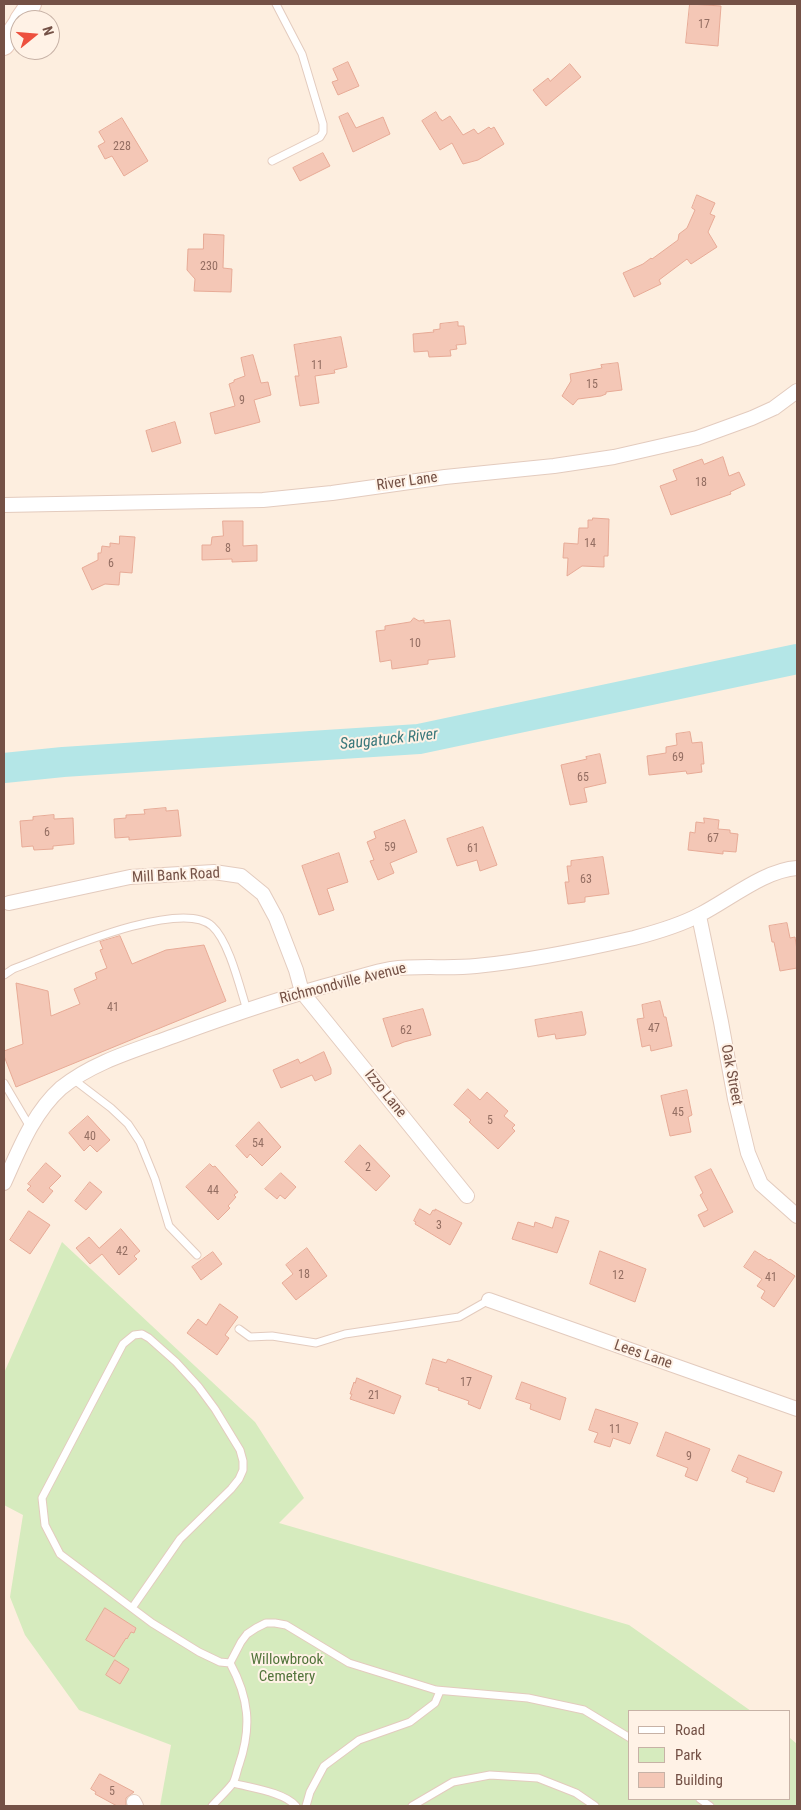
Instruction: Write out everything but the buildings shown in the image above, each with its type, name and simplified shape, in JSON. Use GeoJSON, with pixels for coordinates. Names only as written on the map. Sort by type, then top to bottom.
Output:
{"type":"FeatureCollection","features":[{"type":"Feature","properties":{"kind":"street","name":"River Lane"},"geometry":{"type":"LineString","coordinates":[[4,505],[263,500],[332,493],[446,477],[554,466],[614,457],[697,438],[774,408],[797,391]]}},
{"type":"Feature","properties":{"kind":"street","name":"Richmondville Avenue"},"geometry":{"type":"LineString","coordinates":[[4,1183],[30,1127],[44,1106],[60,1089],[73,1079],[107,1061],[302,992],[389,970],[414,967],[475,966],[571,952],[664,929],[699,916],[753,884],[778,872],[797,868]]}},
{"type":"Feature","properties":{"kind":"street","name":"Mill Bank Road"},"geometry":{"type":"LineString","coordinates":[[9,903],[130,877],[214,872],[241,876],[263,894],[276,918],[296,970],[302,992]]}},
{"type":"Feature","properties":{"kind":"street","name":"Oak Street"},"geometry":{"type":"LineString","coordinates":[[699,916],[722,1022],[735,1099],[748,1153],[761,1184],[797,1216]]}},
{"type":"Feature","properties":{"kind":"street","name":"Izzo Lane"},"geometry":{"type":"LineString","coordinates":[[302,992],[468,1196]]}},
{"type":"Feature","properties":{"kind":"street","name":"Lees Lane"},"geometry":{"type":"LineString","coordinates":[[488,1300],[797,1409]]}},
{"type":"Feature","properties":{"kind":"lane"},"geometry":{"type":"LineString","coordinates":[[272,162],[320,138],[324,132],[302,54],[276,4]]}},
{"type":"Feature","properties":{"kind":"lane"},"geometry":{"type":"LineString","coordinates":[[4,975],[13,969],[130,926],[177,918],[200,920],[218,932],[225,945],[247,1010]]}},
{"type":"Feature","properties":{"kind":"lane"},"geometry":{"type":"LineString","coordinates":[[73,1079],[111,1108],[132,1130],[140,1142],[155,1179],[169,1226],[197,1255]]}},
{"type":"Feature","properties":{"kind":"lane"},"geometry":{"type":"LineString","coordinates":[[4,1083],[30,1127]]}},
{"type":"Feature","properties":{"kind":"lane"},"geometry":{"type":"LineString","coordinates":[[239,1329],[250,1337],[272,1336],[316,1343],[345,1334],[459,1316],[488,1300]]}},
{"type":"Feature","properties":{"kind":"lane"},"geometry":{"type":"LineString","coordinates":[[132,1608],[180,1538],[231,1490],[244,1470],[240,1450],[215,1409],[198,1386],[176,1362],[142,1334],[134,1335],[123,1344],[42,1498],[45,1525],[60,1554],[132,1608],[152,1623],[199,1652],[220,1662],[230,1663]]}},
{"type":"Feature","properties":{"kind":"lane"},"geometry":{"type":"LineString","coordinates":[[230,1663],[247,1634],[266,1624],[286,1625],[349,1663],[440,1690],[528,1698],[584,1710],[628,1737]]}},
{"type":"Feature","properties":{"kind":"lane"},"geometry":{"type":"LineString","coordinates":[[212,1806],[233,1783],[246,1740],[248,1722],[243,1692],[230,1663]]}},
{"type":"Feature","properties":{"kind":"lane"},"geometry":{"type":"LineString","coordinates":[[306,1806],[310,1792],[324,1766],[359,1740],[410,1722],[435,1702],[440,1690]]}},
{"type":"Feature","properties":{"kind":"lane"},"geometry":{"type":"LineString","coordinates":[[412,1806],[453,1782],[490,1776],[538,1778],[576,1793],[595,1806]]}},
{"type":"Feature","properties":{"kind":"lane"},"geometry":{"type":"LineString","coordinates":[[233,1783],[279,1795],[293,1802],[296,1806]]}},
{"type":"Feature","properties":{"kind":"green space","name":"Willowbrook Cemetery"},"geometry":{"type":"Polygon","coordinates":[[[62,1242],[255,1422],[304,1498],[279,1523],[629,1625],[750,1710],[628,1710],[628,1800],[791,1800],[791,1739],[797,1744],[797,1806],[160,1806],[171,1745],[79,1710],[25,1635],[10,1597],[23,1515],[4,1505],[4,1373],[62,1242]]]}},
{"type":"Feature","properties":{"kind":"waterway","name":"Saugatuck River"},"geometry":{"type":"LineString","coordinates":[[4,768],[63,762],[419,739],[797,659]]}}]}
